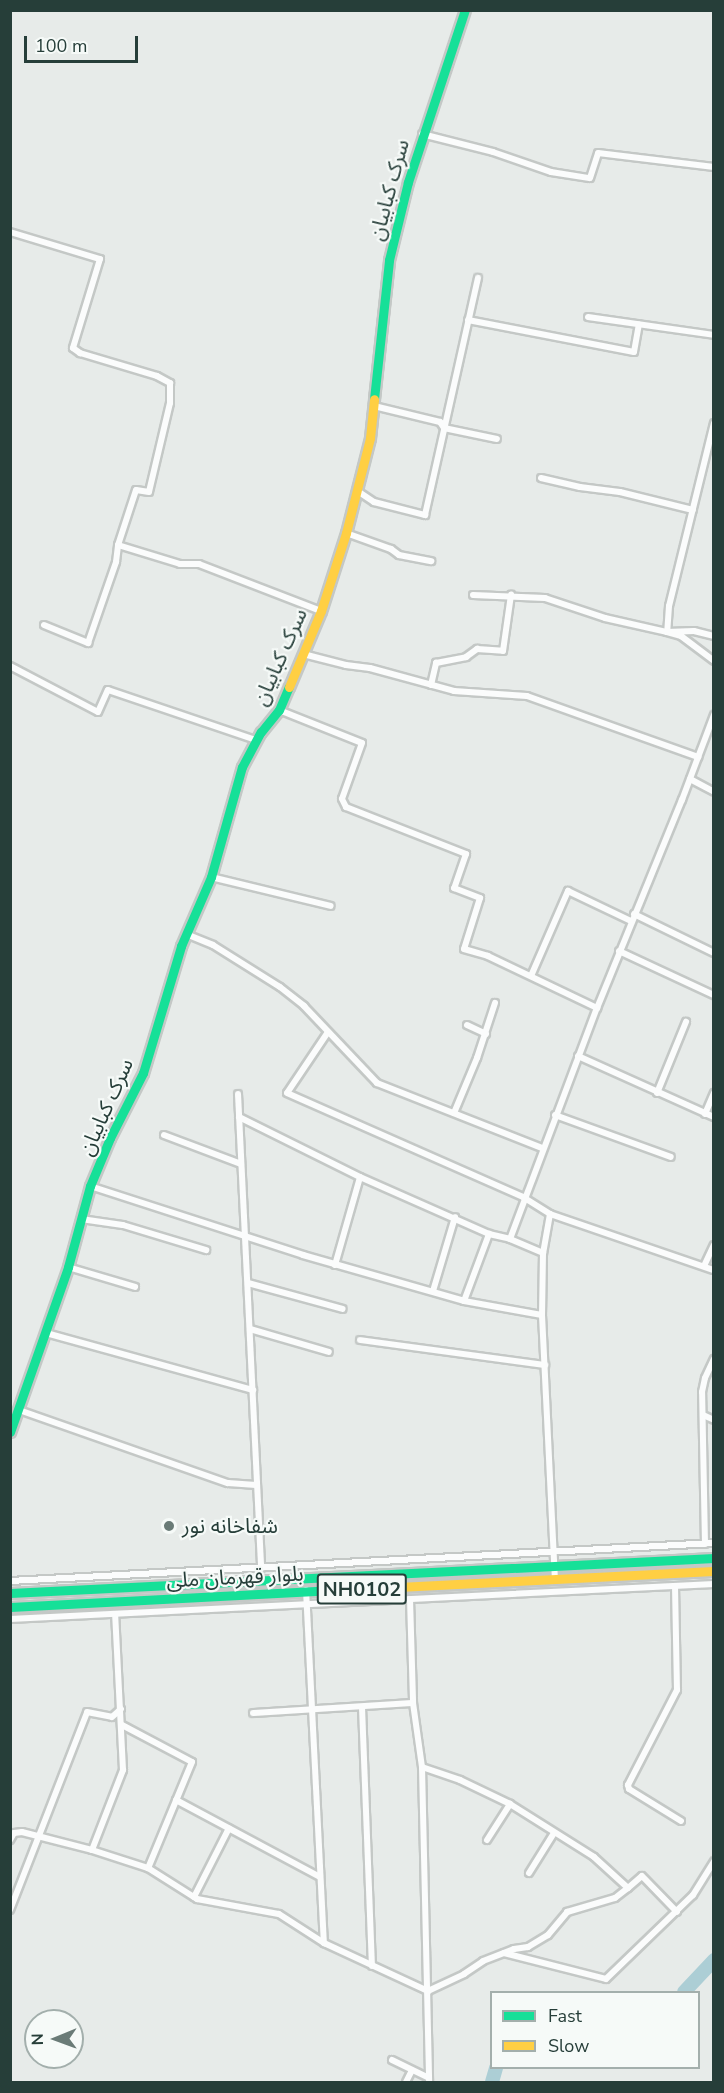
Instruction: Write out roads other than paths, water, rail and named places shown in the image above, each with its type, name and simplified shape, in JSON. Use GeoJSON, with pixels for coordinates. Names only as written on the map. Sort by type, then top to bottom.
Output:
{"type":"FeatureCollection","features":[{"type":"Feature","properties":{"kind":"main road","name":"سرک کبابیان"},"geometry":{"type":"LineString","coordinates":[[10,1432],[68,1267],[90,1186],[110,1138],[143,1073],[186,934],[211,877],[242,767],[256,740],[279,710],[321,610],[346,533],[358,492],[374,406],[389,260],[422,134],[465,10]]}},
{"type":"Feature","properties":{"kind":"main road","name":"بلوار قهرمان ملی"},"geometry":{"type":"LineString","coordinates":[[10,1593],[554,1564],[714,1558]]}},
{"type":"Feature","properties":{"kind":"main road","name":"بلوار قهرمان ملی"},"geometry":{"type":"LineString","coordinates":[[10,1607],[714,1571]]}},
{"type":"Feature","properties":{"kind":"street"},"geometry":{"type":"LineString","coordinates":[[422,134],[493,153],[551,172],[590,178],[598,153],[714,167]]}},
{"type":"Feature","properties":{"kind":"street"},"geometry":{"type":"LineString","coordinates":[[10,232],[100,259],[73,348],[80,353],[157,376],[170,383],[170,404],[149,492],[136,490],[118,545],[116,562],[88,643],[44,625]]}},
{"type":"Feature","properties":{"kind":"street"},"geometry":{"type":"LineString","coordinates":[[358,492],[374,502],[425,515],[478,278]]}},
{"type":"Feature","properties":{"kind":"street"},"geometry":{"type":"LineString","coordinates":[[588,317],[714,335]]}},
{"type":"Feature","properties":{"kind":"street"},"geometry":{"type":"LineString","coordinates":[[468,320],[633,352],[639,324]]}},
{"type":"Feature","properties":{"kind":"street"},"geometry":{"type":"LineString","coordinates":[[374,406],[441,422],[444,428]]}},
{"type":"Feature","properties":{"kind":"street"},"geometry":{"type":"LineString","coordinates":[[667,632],[669,606],[714,423]]}},
{"type":"Feature","properties":{"kind":"street"},"geometry":{"type":"LineString","coordinates":[[444,428],[496,439]]}},
{"type":"Feature","properties":{"kind":"street"},"geometry":{"type":"LineString","coordinates":[[541,478],[580,487],[620,492],[693,510]]}},
{"type":"Feature","properties":{"kind":"street"},"geometry":{"type":"LineString","coordinates":[[346,533],[391,549],[399,555],[431,561]]}},
{"type":"Feature","properties":{"kind":"street"},"geometry":{"type":"LineString","coordinates":[[118,545],[180,564],[199,564],[321,610]]}},
{"type":"Feature","properties":{"kind":"street"},"geometry":{"type":"LineString","coordinates":[[472,595],[545,598],[605,618],[681,636],[714,661]]}},
{"type":"Feature","properties":{"kind":"street"},"geometry":{"type":"LineString","coordinates":[[430,685],[436,663],[466,657],[477,649],[503,651],[511,595]]}},
{"type":"Feature","properties":{"kind":"street"},"geometry":{"type":"LineString","coordinates":[[667,632],[694,631],[714,636]]}},
{"type":"Feature","properties":{"kind":"street"},"geometry":{"type":"LineString","coordinates":[[303,654],[346,665],[370,668],[454,691],[527,696],[617,726],[698,757]]}},
{"type":"Feature","properties":{"kind":"street"},"geometry":{"type":"LineString","coordinates":[[10,666],[98,712],[108,690],[256,740]]}},
{"type":"Feature","properties":{"kind":"street"},"geometry":{"type":"LineString","coordinates":[[279,710],[362,743],[342,799],[346,807],[466,854],[454,888],[480,898],[464,949],[488,956],[597,1008]]}},
{"type":"Feature","properties":{"kind":"street"},"geometry":{"type":"LineString","coordinates":[[510,1239],[542,1148],[714,715]]}},
{"type":"Feature","properties":{"kind":"street"},"geometry":{"type":"LineString","coordinates":[[690,779],[714,792]]}},
{"type":"Feature","properties":{"kind":"street"},"geometry":{"type":"LineString","coordinates":[[211,877],[331,906]]}},
{"type":"Feature","properties":{"kind":"street"},"geometry":{"type":"LineString","coordinates":[[531,976],[568,891],[714,953]]}},
{"type":"Feature","properties":{"kind":"street"},"geometry":{"type":"LineString","coordinates":[[186,934],[213,945],[280,987],[304,1006],[377,1083],[542,1148]]}},
{"type":"Feature","properties":{"kind":"street"},"geometry":{"type":"LineString","coordinates":[[619,951],[714,995]]}},
{"type":"Feature","properties":{"kind":"street"},"geometry":{"type":"LineString","coordinates":[[454,1113],[486,1034],[495,1002]]}},
{"type":"Feature","properties":{"kind":"street"},"geometry":{"type":"LineString","coordinates":[[657,1093],[686,1022]]}},
{"type":"Feature","properties":{"kind":"street"},"geometry":{"type":"LineString","coordinates":[[467,1025],[486,1034]]}},
{"type":"Feature","properties":{"kind":"street"},"geometry":{"type":"LineString","coordinates":[[328,1032],[287,1093],[523,1197],[550,1214],[714,1270]]}},
{"type":"Feature","properties":{"kind":"street"},"geometry":{"type":"LineString","coordinates":[[578,1056],[714,1117]]}},
{"type":"Feature","properties":{"kind":"street"},"geometry":{"type":"LineString","coordinates":[[705,1114],[714,1093]]}},
{"type":"Feature","properties":{"kind":"street"},"geometry":{"type":"LineString","coordinates":[[238,1094],[261,1568]]}},
{"type":"Feature","properties":{"kind":"street"},"geometry":{"type":"LineString","coordinates":[[555,1115],[671,1157]]}},
{"type":"Feature","properties":{"kind":"street"},"geometry":{"type":"LineString","coordinates":[[238,1117],[360,1177],[455,1217],[489,1234],[510,1239],[543,1253]]}},
{"type":"Feature","properties":{"kind":"street"},"geometry":{"type":"LineString","coordinates":[[164,1135],[241,1164]]}},
{"type":"Feature","properties":{"kind":"street"},"geometry":{"type":"LineString","coordinates":[[335,1265],[360,1177]]}},
{"type":"Feature","properties":{"kind":"street"},"geometry":{"type":"LineString","coordinates":[[90,1186],[335,1265],[464,1301],[542,1315]]}},
{"type":"Feature","properties":{"kind":"street"},"geometry":{"type":"LineString","coordinates":[[550,1214],[543,1253],[542,1315],[555,1579]]}},
{"type":"Feature","properties":{"kind":"street"},"geometry":{"type":"LineString","coordinates":[[433,1291],[455,1217]]}},
{"type":"Feature","properties":{"kind":"street"},"geometry":{"type":"LineString","coordinates":[[81,1219],[123,1225],[206,1250]]}},
{"type":"Feature","properties":{"kind":"street"},"geometry":{"type":"LineString","coordinates":[[464,1301],[489,1234]]}},
{"type":"Feature","properties":{"kind":"street"},"geometry":{"type":"LineString","coordinates":[[704,1266],[714,1245]]}},
{"type":"Feature","properties":{"kind":"street"},"geometry":{"type":"LineString","coordinates":[[68,1267],[135,1287]]}},
{"type":"Feature","properties":{"kind":"street"},"geometry":{"type":"LineString","coordinates":[[248,1283],[344,1309]]}},
{"type":"Feature","properties":{"kind":"street"},"geometry":{"type":"LineString","coordinates":[[250,1329],[329,1352]]}},
{"type":"Feature","properties":{"kind":"street"},"geometry":{"type":"LineString","coordinates":[[45,1334],[252,1390]]}},
{"type":"Feature","properties":{"kind":"street"},"geometry":{"type":"LineString","coordinates":[[360,1340],[545,1365]]}},
{"type":"Feature","properties":{"kind":"street"},"geometry":{"type":"LineString","coordinates":[[705,1544],[703,1415],[705,1378],[713,1360]]}},
{"type":"Feature","properties":{"kind":"street"},"geometry":{"type":"LineString","coordinates":[[19,1410],[228,1483],[256,1485]]}},
{"type":"Feature","properties":{"kind":"street"},"geometry":{"type":"LineString","coordinates":[[703,1415],[714,1420]]}},
{"type":"Feature","properties":{"kind":"street"},"geometry":{"type":"LineString","coordinates":[[10,1581],[714,1543]]}},
{"type":"Feature","properties":{"kind":"street"},"geometry":{"type":"LineString","coordinates":[[304,1565],[324,1943]]}},
{"type":"Feature","properties":{"kind":"street"},"geometry":{"type":"LineString","coordinates":[[10,1619],[714,1584]]}},
{"type":"Feature","properties":{"kind":"street"},"geometry":{"type":"LineString","coordinates":[[675,1586],[677,1690],[628,1785],[629,1789],[681,1821]]}},
{"type":"Feature","properties":{"kind":"street"},"geometry":{"type":"LineString","coordinates":[[410,1599],[413,1703],[422,1767],[429,2080]]}},
{"type":"Feature","properties":{"kind":"street"},"geometry":{"type":"LineString","coordinates":[[92,1850],[123,1770],[115,1614]]}},
{"type":"Feature","properties":{"kind":"street"},"geometry":{"type":"LineString","coordinates":[[253,1713],[413,1703]]}},
{"type":"Feature","properties":{"kind":"street"},"geometry":{"type":"LineString","coordinates":[[362,1707],[372,1966]]}},
{"type":"Feature","properties":{"kind":"street"},"geometry":{"type":"LineString","coordinates":[[10,1910],[87,1712],[112,1717],[121,1709]]}},
{"type":"Feature","properties":{"kind":"street"},"geometry":{"type":"LineString","coordinates":[[122,1725],[192,1762],[148,1868]]}},
{"type":"Feature","properties":{"kind":"street"},"geometry":{"type":"LineString","coordinates":[[422,1767],[460,1780],[510,1804],[594,1857],[628,1888]]}},
{"type":"Feature","properties":{"kind":"street"},"geometry":{"type":"LineString","coordinates":[[177,1800],[320,1877]]}},
{"type":"Feature","properties":{"kind":"street"},"geometry":{"type":"LineString","coordinates":[[487,1840],[510,1804]]}},
{"type":"Feature","properties":{"kind":"street"},"geometry":{"type":"LineString","coordinates":[[194,1897],[229,1828]]}},
{"type":"Feature","properties":{"kind":"street"},"geometry":{"type":"LineString","coordinates":[[10,1840],[14,1833],[92,1850],[148,1868],[194,1897],[279,1914],[324,1943],[428,1991],[464,1974],[483,1961],[528,1947],[548,1935],[567,1912],[615,1898],[642,1876],[676,1912]]}},
{"type":"Feature","properties":{"kind":"street"},"geometry":{"type":"LineString","coordinates":[[529,1874],[554,1833]]}},
{"type":"Feature","properties":{"kind":"street"},"geometry":{"type":"LineString","coordinates":[[504,1953],[606,1978],[693,1895],[714,1861]]}},
{"type":"Feature","properties":{"kind":"street"},"geometry":{"type":"LineString","coordinates":[[392,2060],[429,2080]]}},
{"type":"Feature","properties":{"kind":"street"},"geometry":{"type":"LineString","coordinates":[[406,2082],[412,2070]]}},
{"type":"Feature","properties":{"kind":"waterway"},"geometry":{"type":"LineString","coordinates":[[685,1991],[714,1960]]}},
{"type":"Feature","properties":{"kind":"waterway"},"geometry":{"type":"LineString","coordinates":[[492,2082],[496,2069]]}},
{"type":"Feature","properties":{"kind":"place","name":"شفاخانه نور"},"geometry":{"type":"Point","coordinates":[169,1526]}}]}
